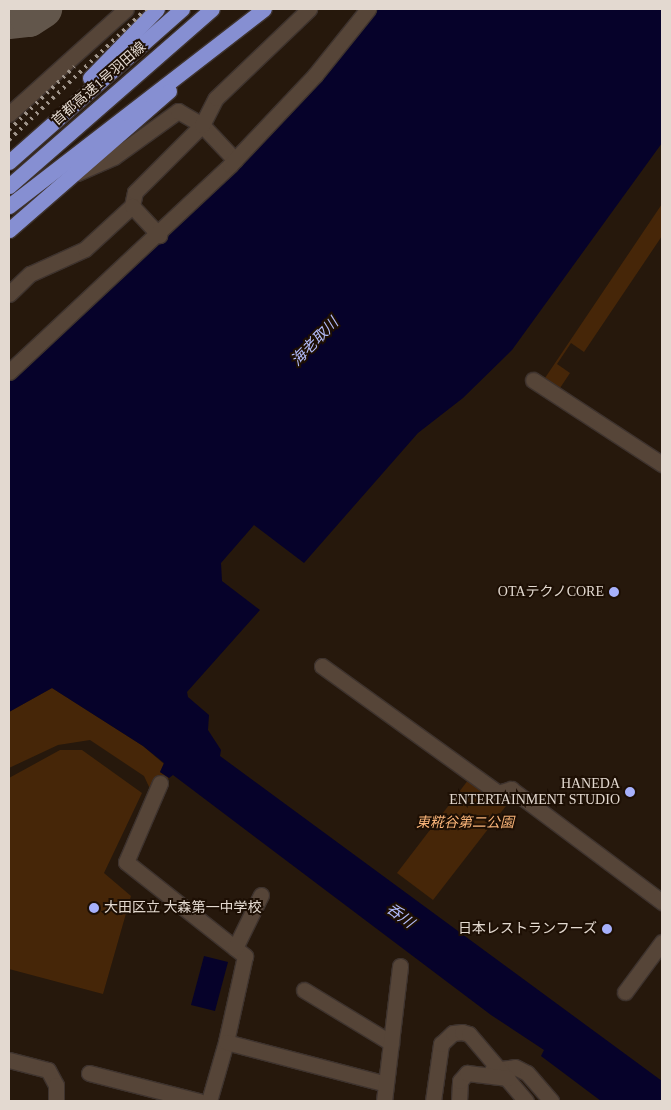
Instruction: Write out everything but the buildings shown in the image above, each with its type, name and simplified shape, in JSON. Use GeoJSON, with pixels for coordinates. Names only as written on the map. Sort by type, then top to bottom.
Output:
{"type":"FeatureCollection","features":[{"type":"Feature","properties":{"kind":"highway"},"geometry":{"type":"LineString","coordinates":[[24,149],[157,9]]}},
{"type":"Feature","properties":{"kind":"highway","name":"首都高速1号羽田線"},"geometry":{"type":"LineString","coordinates":[[9,162],[182,9]]}},
{"type":"Feature","properties":{"kind":"highway","name":"首都高速1号羽田線"},"geometry":{"type":"LineString","coordinates":[[9,186],[212,9]]}},
{"type":"Feature","properties":{"kind":"highway"},"geometry":{"type":"LineString","coordinates":[[9,206],[264,9]]}},
{"type":"Feature","properties":{"kind":"highway"},"geometry":{"type":"LineString","coordinates":[[9,230],[77,173],[231,34]]}},
{"type":"Feature","properties":{"kind":"street"},"geometry":{"type":"LineString","coordinates":[[9,114],[126,9]]}},
{"type":"Feature","properties":{"kind":"street"},"geometry":{"type":"LineString","coordinates":[[9,294],[30,274],[85,249],[132,206],[135,192],[202,126],[216,98],[309,9]]}},
{"type":"Feature","properties":{"kind":"street"},"geometry":{"type":"LineString","coordinates":[[9,372],[159,235],[235,160],[368,9]]}},
{"type":"Feature","properties":{"kind":"street"},"geometry":{"type":"LineString","coordinates":[[77,173],[114,157],[178,111],[202,126],[235,160]]}},
{"type":"Feature","properties":{"kind":"street"},"geometry":{"type":"LineString","coordinates":[[132,206],[159,235]]}},
{"type":"Feature","properties":{"kind":"street"},"geometry":{"type":"LineString","coordinates":[[533,380],[662,464]]}},
{"type":"Feature","properties":{"kind":"street"},"geometry":{"type":"LineString","coordinates":[[322,666],[498,794],[511,789],[662,902]]}},
{"type":"Feature","properties":{"kind":"street"},"geometry":{"type":"LineString","coordinates":[[160,783],[126,862],[245,956],[226,1042],[209,1101]]}},
{"type":"Feature","properties":{"kind":"street"},"geometry":{"type":"LineString","coordinates":[[234,948],[261,895]]}},
{"type":"Feature","properties":{"kind":"street"},"geometry":{"type":"LineString","coordinates":[[625,992],[662,942]]}},
{"type":"Feature","properties":{"kind":"street"},"geometry":{"type":"LineString","coordinates":[[384,1101],[400,966]]}},
{"type":"Feature","properties":{"kind":"street"},"geometry":{"type":"LineString","coordinates":[[304,990],[391,1043]]}},
{"type":"Feature","properties":{"kind":"street"},"geometry":{"type":"LineString","coordinates":[[433,1101],[441,1044],[453,1033],[462,1032],[469,1034],[528,1101]]}},
{"type":"Feature","properties":{"kind":"street"},"geometry":{"type":"LineString","coordinates":[[226,1042],[386,1084]]}},
{"type":"Feature","properties":{"kind":"street"},"geometry":{"type":"LineString","coordinates":[[9,1060],[48,1070],[56,1084],[56,1101]]}},
{"type":"Feature","properties":{"kind":"street"},"geometry":{"type":"LineString","coordinates":[[459,1101],[460,1082],[467,1073],[515,1067],[527,1073],[551,1101]]}},
{"type":"Feature","properties":{"kind":"street"},"geometry":{"type":"LineString","coordinates":[[482,1072],[509,1079],[528,1101]]}},
{"type":"Feature","properties":{"kind":"street"},"geometry":{"type":"LineString","coordinates":[[89,1073],[199,1101]]}},
{"type":"Feature","properties":{"kind":"green space"},"geometry":{"type":"Polygon","coordinates":[[[662,204],[662,236],[584,352],[571,343],[557,364],[570,373],[560,388],[545,378],[662,204]]]}},
{"type":"Feature","properties":{"kind":"green space"},"geometry":{"type":"Polygon","coordinates":[[[52,688],[143,746],[164,764],[160,772],[169,778],[151,791],[144,776],[90,740],[58,745],[9,768],[9,712],[52,688]]]}},
{"type":"Feature","properties":{"kind":"green space"},"geometry":{"type":"Polygon","coordinates":[[[60,750],[82,750],[142,793],[104,873],[131,896],[103,994],[9,969],[9,778],[60,750]]]}},
{"type":"Feature","properties":{"kind":"green space","name":"東糀谷第二公園"},"geometry":{"type":"Polygon","coordinates":[[[472,775],[516,793],[433,900],[397,873],[472,775]]]}},
{"type":"Feature","properties":{"kind":"water"},"geometry":{"type":"Polygon","coordinates":[[[377,9],[662,9],[662,143],[512,350],[463,398],[418,433],[304,563],[254,525],[221,563],[222,581],[260,610],[187,692],[188,697],[209,715],[208,730],[221,750],[220,756],[662,1081],[662,1101],[601,1101],[541,1056],[544,1050],[491,1015],[173,775],[169,778],[160,772],[164,763],[143,746],[52,688],[9,712],[9,382],[221,185],[285,120],[377,9]]]}},
{"type":"Feature","properties":{"kind":"water"},"geometry":{"type":"Polygon","coordinates":[[[204,956],[228,962],[215,1011],[191,1005],[204,956]]]}},
{"type":"Feature","properties":{"kind":"taxiway"},"geometry":{"type":"LineString","coordinates":[[9,20],[29,18],[43,9]]}},
{"type":"Feature","properties":{"kind":"railway"},"geometry":{"type":"LineString","coordinates":[[9,140],[146,9]]}},
{"type":"Feature","properties":{"kind":"railway"},"geometry":{"type":"LineString","coordinates":[[9,130],[74,67]]}},
{"type":"Feature","properties":{"kind":"place","name":"OTAテクノCORE"},"geometry":{"type":"Point","coordinates":[614,592]}},
{"type":"Feature","properties":{"kind":"place","name":"HANEDA ENTERTAINMENT STUDIO"},"geometry":{"type":"Point","coordinates":[630,792]}},
{"type":"Feature","properties":{"kind":"place","name":"大田区立 大森第一中学校"},"geometry":{"type":"Point","coordinates":[94,908]}},
{"type":"Feature","properties":{"kind":"place","name":"日本レストランフーズ"},"geometry":{"type":"Point","coordinates":[607,929]}},
{"type":"Feature","properties":{"kind":"water label","name":"海老取川"},"geometry":{"type":"Point","coordinates":[315,342]}},
{"type":"Feature","properties":{"kind":"water label","name":"呑川"},"geometry":{"type":"Point","coordinates":[400,916]}}]}
